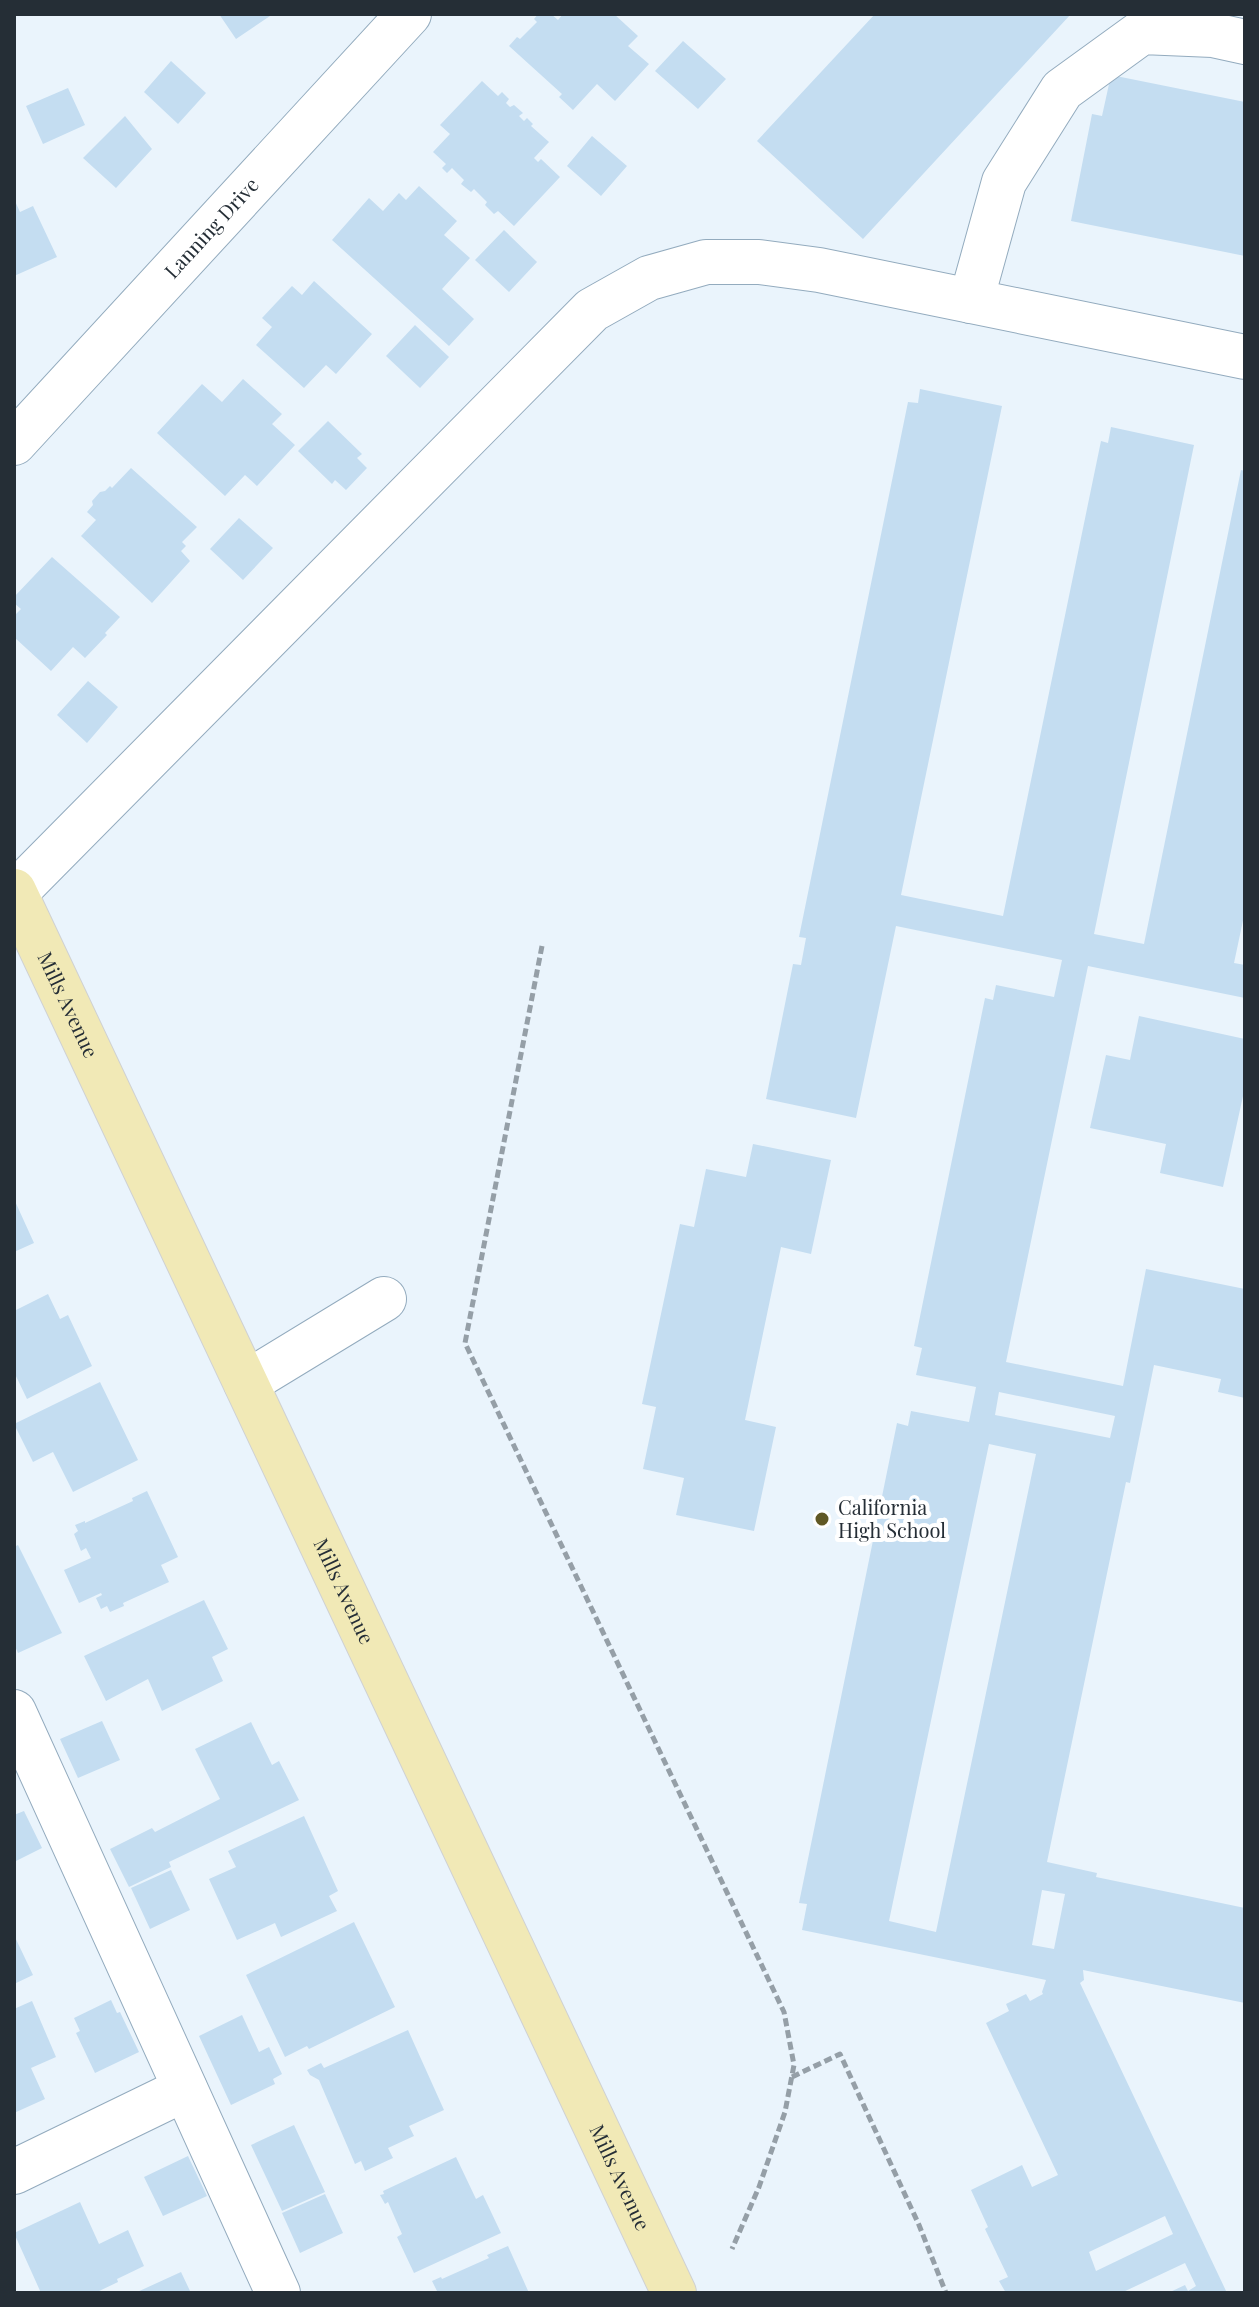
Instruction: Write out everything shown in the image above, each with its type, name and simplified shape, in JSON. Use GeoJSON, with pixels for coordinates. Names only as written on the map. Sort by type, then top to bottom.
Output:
{"type":"FeatureCollection","features":[{"type":"Feature","properties":{"kind":"main road","name":"Mills Avenue"},"geometry":{"type":"LineString","coordinates":[[14,892],[674,2293]]}},
{"type":"Feature","properties":{"kind":"street","name":"Lanning Drive"},"geometry":{"type":"LineString","coordinates":[[14,443],[409,14]]}},
{"type":"Feature","properties":{"kind":"street"},"geometry":{"type":"LineString","coordinates":[[971,301],[1004,182],[1062,90],[1142,32],[1213,35],[1245,42]]}},
{"type":"Feature","properties":{"kind":"street"},"geometry":{"type":"LineString","coordinates":[[14,892],[592,310],[649,278],[706,262],[759,262],[819,270],[1245,357]]}},
{"type":"Feature","properties":{"kind":"street"},"geometry":{"type":"LineString","coordinates":[[246,1383],[384,1299]]}},
{"type":"Feature","properties":{"kind":"street"},"geometry":{"type":"LineString","coordinates":[[14,1712],[278,2293]]}},
{"type":"Feature","properties":{"kind":"street"},"geometry":{"type":"LineString","coordinates":[[14,2172],[185,2089]]}},
{"type":"Feature","properties":{"kind":"path"},"geometry":{"type":"LineString","coordinates":[[542,946],[465,1343],[784,2012],[794,2065],[785,2112],[759,2187],[732,2249]]}},
{"type":"Feature","properties":{"kind":"path"},"geometry":{"type":"LineString","coordinates":[[792,2077],[840,2054],[919,2225],[946,2293]]}},
{"type":"Feature","properties":{"kind":"building"},"geometry":{"type":"Polygon","coordinates":[[[219,14],[273,14],[236,39],[219,14]]]}},
{"type":"Feature","properties":{"kind":"building"},"geometry":{"type":"Polygon","coordinates":[[[538,14],[551,14],[558,20],[563,14],[614,14],[638,36],[628,46],[649,64],[615,101],[597,84],[573,110],[559,97],[562,94],[509,46],[537,22],[534,19],[538,14]]]}},
{"type":"Feature","properties":{"kind":"building"},"geometry":{"type":"Polygon","coordinates":[[[875,14],[1071,14],[863,239],[757,141],[875,14]]]}},
{"type":"Feature","properties":{"kind":"building"},"geometry":{"type":"Polygon","coordinates":[[[683,41],[726,79],[698,109],[655,71],[683,41]]]}},
{"type":"Feature","properties":{"kind":"building"},"geometry":{"type":"Polygon","coordinates":[[[171,61],[206,93],[178,124],[144,92],[171,61]]]}},
{"type":"Feature","properties":{"kind":"building"},"geometry":{"type":"Polygon","coordinates":[[[1111,75],[1245,102],[1245,256],[1071,221],[1092,114],[1102,116],[1111,75]]]}},
{"type":"Feature","properties":{"kind":"building"},"geometry":{"type":"Polygon","coordinates":[[[482,81],[498,96],[502,92],[509,99],[506,103],[523,113],[519,116],[524,121],[527,118],[533,124],[531,126],[549,142],[534,158],[538,162],[541,159],[560,177],[514,226],[498,211],[494,214],[474,189],[471,192],[461,184],[464,180],[452,168],[447,173],[442,168],[446,164],[433,152],[450,134],[440,125],[482,81]]]}},
{"type":"Feature","properties":{"kind":"building"},"geometry":{"type":"Polygon","coordinates":[[[68,88],[85,125],[43,144],[26,106],[68,88]]]}},
{"type":"Feature","properties":{"kind":"building"},"geometry":{"type":"Polygon","coordinates":[[[125,116],[152,149],[116,188],[83,158],[125,116]]]}},
{"type":"Feature","properties":{"kind":"building"},"geometry":{"type":"Polygon","coordinates":[[[592,136],[627,166],[601,196],[567,166],[592,136]]]}},
{"type":"Feature","properties":{"kind":"building"},"geometry":{"type":"Polygon","coordinates":[[[419,186],[457,221],[444,235],[470,258],[442,289],[474,319],[449,346],[332,240],[369,198],[383,211],[399,193],[406,200],[419,186]]]}},
{"type":"Feature","properties":{"kind":"building"},"geometry":{"type":"Polygon","coordinates":[[[14,199],[20,212],[33,206],[57,257],[14,276],[14,199]]]}},
{"type":"Feature","properties":{"kind":"building"},"geometry":{"type":"Polygon","coordinates":[[[504,230],[537,262],[509,292],[475,260],[504,230]]]}},
{"type":"Feature","properties":{"kind":"building"},"geometry":{"type":"Polygon","coordinates":[[[314,281],[372,334],[336,374],[326,365],[304,388],[256,345],[272,327],[262,318],[292,286],[302,295],[314,281]]]}},
{"type":"Feature","properties":{"kind":"building"},"geometry":{"type":"Polygon","coordinates":[[[415,325],[449,357],[420,388],[386,356],[415,325]]]}},
{"type":"Feature","properties":{"kind":"building"},"geometry":{"type":"Polygon","coordinates":[[[243,379],[282,414],[272,424],[295,445],[257,486],[245,475],[225,496],[157,433],[202,384],[222,402],[243,379]]]}},
{"type":"Feature","properties":{"kind":"building"},"geometry":{"type":"Polygon","coordinates":[[[920,389],[1002,406],[901,895],[1003,916],[1101,441],[1108,443],[1111,427],[1194,445],[1094,934],[1144,944],[1241,470],[1245,471],[1245,911],[1234,963],[1245,965],[1245,998],[1088,966],[1006,1362],[1123,1386],[1146,1269],[1245,1289],[1245,1398],[1218,1392],[1221,1379],[1154,1365],[1130,1483],[1126,1482],[1047,1862],[1097,1873],[1096,1877],[1245,1908],[1245,2003],[1083,1970],[1084,1980],[1080,1983],[1227,2293],[1168,2293],[1185,2285],[1188,2291],[1196,2286],[1185,2263],[1121,2293],[1006,2293],[999,2281],[1008,2277],[971,2190],[1022,2165],[1032,2187],[1058,2175],[986,2023],[1009,2011],[1006,2004],[1026,1994],[1030,2001],[1043,1994],[1046,1980],[802,1930],[807,1904],[799,1903],[897,1423],[908,1426],[911,1411],[969,1422],[976,1387],[916,1375],[922,1348],[914,1346],[985,998],[993,1000],[996,985],[1054,997],[1062,960],[896,926],[856,1118],[766,1099],[793,964],[801,965],[806,938],[799,937],[908,402],[918,403],[920,389]],[[999,1392],[995,1415],[1110,1438],[1115,1416],[999,1392]],[[989,1444],[889,1921],[936,1932],[1036,1454],[989,1444]],[[1042,1890],[1032,1945],[1054,1949],[1065,1894],[1042,1890]],[[1165,2216],[1089,2252],[1096,2271],[1173,2234],[1165,2216]]]}},
{"type":"Feature","properties":{"kind":"building"},"geometry":{"type":"Polygon","coordinates":[[[328,421],[362,454],[357,458],[367,468],[346,490],[335,480],[332,484],[298,451],[328,421]]]}},
{"type":"Feature","properties":{"kind":"building"},"geometry":{"type":"Polygon","coordinates":[[[131,468],[197,527],[182,542],[186,546],[181,551],[190,561],[152,603],[81,536],[96,520],[87,512],[93,505],[92,501],[100,492],[110,486],[112,488],[131,468]]]}},
{"type":"Feature","properties":{"kind":"building"},"geometry":{"type":"Polygon","coordinates":[[[239,518],[273,548],[243,580],[210,549],[239,518]]]}},
{"type":"Feature","properties":{"kind":"building"},"geometry":{"type":"Polygon","coordinates":[[[52,557],[120,617],[85,658],[73,647],[51,671],[14,637],[14,616],[21,609],[14,603],[14,597],[52,557]]]}},
{"type":"Feature","properties":{"kind":"building"},"geometry":{"type":"Polygon","coordinates":[[[88,681],[118,707],[87,743],[57,715],[88,681]]]}},
{"type":"Feature","properties":{"kind":"building"},"geometry":{"type":"Polygon","coordinates":[[[1139,1016],[1245,1039],[1245,1087],[1223,1187],[1160,1173],[1166,1144],[1090,1128],[1106,1055],[1130,1060],[1139,1016]]]}},
{"type":"Feature","properties":{"kind":"building"},"geometry":{"type":"Polygon","coordinates":[[[753,1144],[831,1160],[811,1254],[781,1247],[745,1420],[776,1427],[754,1531],[676,1515],[684,1478],[643,1469],[656,1407],[642,1404],[680,1224],[694,1227],[706,1169],[746,1177],[753,1144]]]}},
{"type":"Feature","properties":{"kind":"building"},"geometry":{"type":"Polygon","coordinates":[[[14,1199],[34,1243],[14,1252],[14,1199]]]}},
{"type":"Feature","properties":{"kind":"building"},"geometry":{"type":"Polygon","coordinates":[[[48,1294],[60,1319],[68,1315],[92,1366],[27,1399],[14,1372],[14,1311],[48,1294]]]}},
{"type":"Feature","properties":{"kind":"building"},"geometry":{"type":"Polygon","coordinates":[[[100,1382],[138,1460],[73,1492],[53,1452],[33,1462],[14,1424],[100,1382]]]}},
{"type":"Feature","properties":{"kind":"building"},"geometry":{"type":"Polygon","coordinates":[[[147,1491],[178,1557],[161,1565],[169,1582],[110,1612],[107,1606],[101,1609],[96,1598],[101,1593],[79,1603],[64,1570],[91,1558],[86,1548],[81,1551],[74,1534],[78,1531],[75,1525],[133,1501],[132,1498],[147,1491]]]}},
{"type":"Feature","properties":{"kind":"building"},"geometry":{"type":"Polygon","coordinates":[[[18,1545],[62,1633],[18,1653],[14,1644],[14,1547],[18,1545]]]}},
{"type":"Feature","properties":{"kind":"building"},"geometry":{"type":"Polygon","coordinates":[[[204,1600],[228,1649],[212,1657],[223,1681],[162,1711],[148,1679],[106,1701],[84,1656],[204,1600]]]}},
{"type":"Feature","properties":{"kind":"building"},"geometry":{"type":"Polygon","coordinates":[[[102,1721],[120,1760],[78,1778],[60,1739],[102,1721]]]}},
{"type":"Feature","properties":{"kind":"building"},"geometry":{"type":"Polygon","coordinates":[[[251,1722],[272,1765],[279,1761],[299,1800],[169,1862],[171,1867],[129,1887],[110,1849],[152,1828],[155,1832],[220,1799],[195,1749],[251,1722]]]}},
{"type":"Feature","properties":{"kind":"building"},"geometry":{"type":"Polygon","coordinates":[[[24,1811],[42,1848],[14,1862],[14,1815],[24,1811]]]}},
{"type":"Feature","properties":{"kind":"building"},"geometry":{"type":"Polygon","coordinates":[[[304,1816],[338,1891],[329,1896],[337,1911],[281,1937],[275,1923],[237,1940],[209,1879],[236,1867],[228,1851],[304,1816]]]}},
{"type":"Feature","properties":{"kind":"building"},"geometry":{"type":"Polygon","coordinates":[[[171,1870],[190,1910],[150,1929],[131,1888],[171,1870]]]}},
{"type":"Feature","properties":{"kind":"building"},"geometry":{"type":"Polygon","coordinates":[[[354,1922],[395,2007],[309,2049],[307,2046],[285,2057],[246,1975],[354,1922]]]}},
{"type":"Feature","properties":{"kind":"building"},"geometry":{"type":"Polygon","coordinates":[[[14,1935],[33,1975],[14,1984],[14,1935]]]}},
{"type":"Feature","properties":{"kind":"building"},"geometry":{"type":"Polygon","coordinates":[[[111,2000],[139,2052],[95,2073],[76,2033],[80,2031],[74,2018],[111,2000]]]}},
{"type":"Feature","properties":{"kind":"building"},"geometry":{"type":"Polygon","coordinates":[[[32,2001],[56,2057],[31,2068],[45,2099],[14,2113],[14,2009],[32,2001]]]}},
{"type":"Feature","properties":{"kind":"building"},"geometry":{"type":"Polygon","coordinates":[[[242,2015],[259,2052],[269,2047],[282,2074],[273,2079],[275,2084],[231,2105],[199,2036],[242,2015]]]}},
{"type":"Feature","properties":{"kind":"building"},"geometry":{"type":"Polygon","coordinates":[[[408,2030],[444,2110],[409,2126],[414,2136],[388,2148],[393,2158],[365,2171],[361,2161],[355,2164],[319,2080],[307,2070],[321,2063],[324,2068],[408,2030]]]}},
{"type":"Feature","properties":{"kind":"building"},"geometry":{"type":"Polygon","coordinates":[[[294,2125],[325,2192],[282,2211],[251,2145],[294,2125]]]}},
{"type":"Feature","properties":{"kind":"building"},"geometry":{"type":"Polygon","coordinates":[[[188,2156],[207,2196],[163,2216],[144,2177],[188,2156]]]}},
{"type":"Feature","properties":{"kind":"building"},"geometry":{"type":"Polygon","coordinates":[[[456,2157],[476,2199],[483,2195],[501,2233],[414,2273],[397,2237],[402,2234],[388,2202],[385,2204],[380,2195],[456,2157]]]}},
{"type":"Feature","properties":{"kind":"building"},"geometry":{"type":"Polygon","coordinates":[[[325,2194],[343,2233],[300,2253],[282,2213],[325,2194]]]}},
{"type":"Feature","properties":{"kind":"building"},"geometry":{"type":"Polygon","coordinates":[[[80,2202],[99,2244],[128,2230],[144,2266],[95,2293],[41,2293],[14,2233],[80,2202]]]}},
{"type":"Feature","properties":{"kind":"building"},"geometry":{"type":"Polygon","coordinates":[[[508,2246],[529,2293],[438,2293],[432,2281],[489,2258],[487,2255],[508,2246]]]}},
{"type":"Feature","properties":{"kind":"building"},"geometry":{"type":"Polygon","coordinates":[[[181,2272],[191,2293],[135,2293],[181,2272]]]}},
{"type":"Feature","properties":{"kind":"place","name":"California High School"},"geometry":{"type":"Point","coordinates":[822,1519]}}]}
